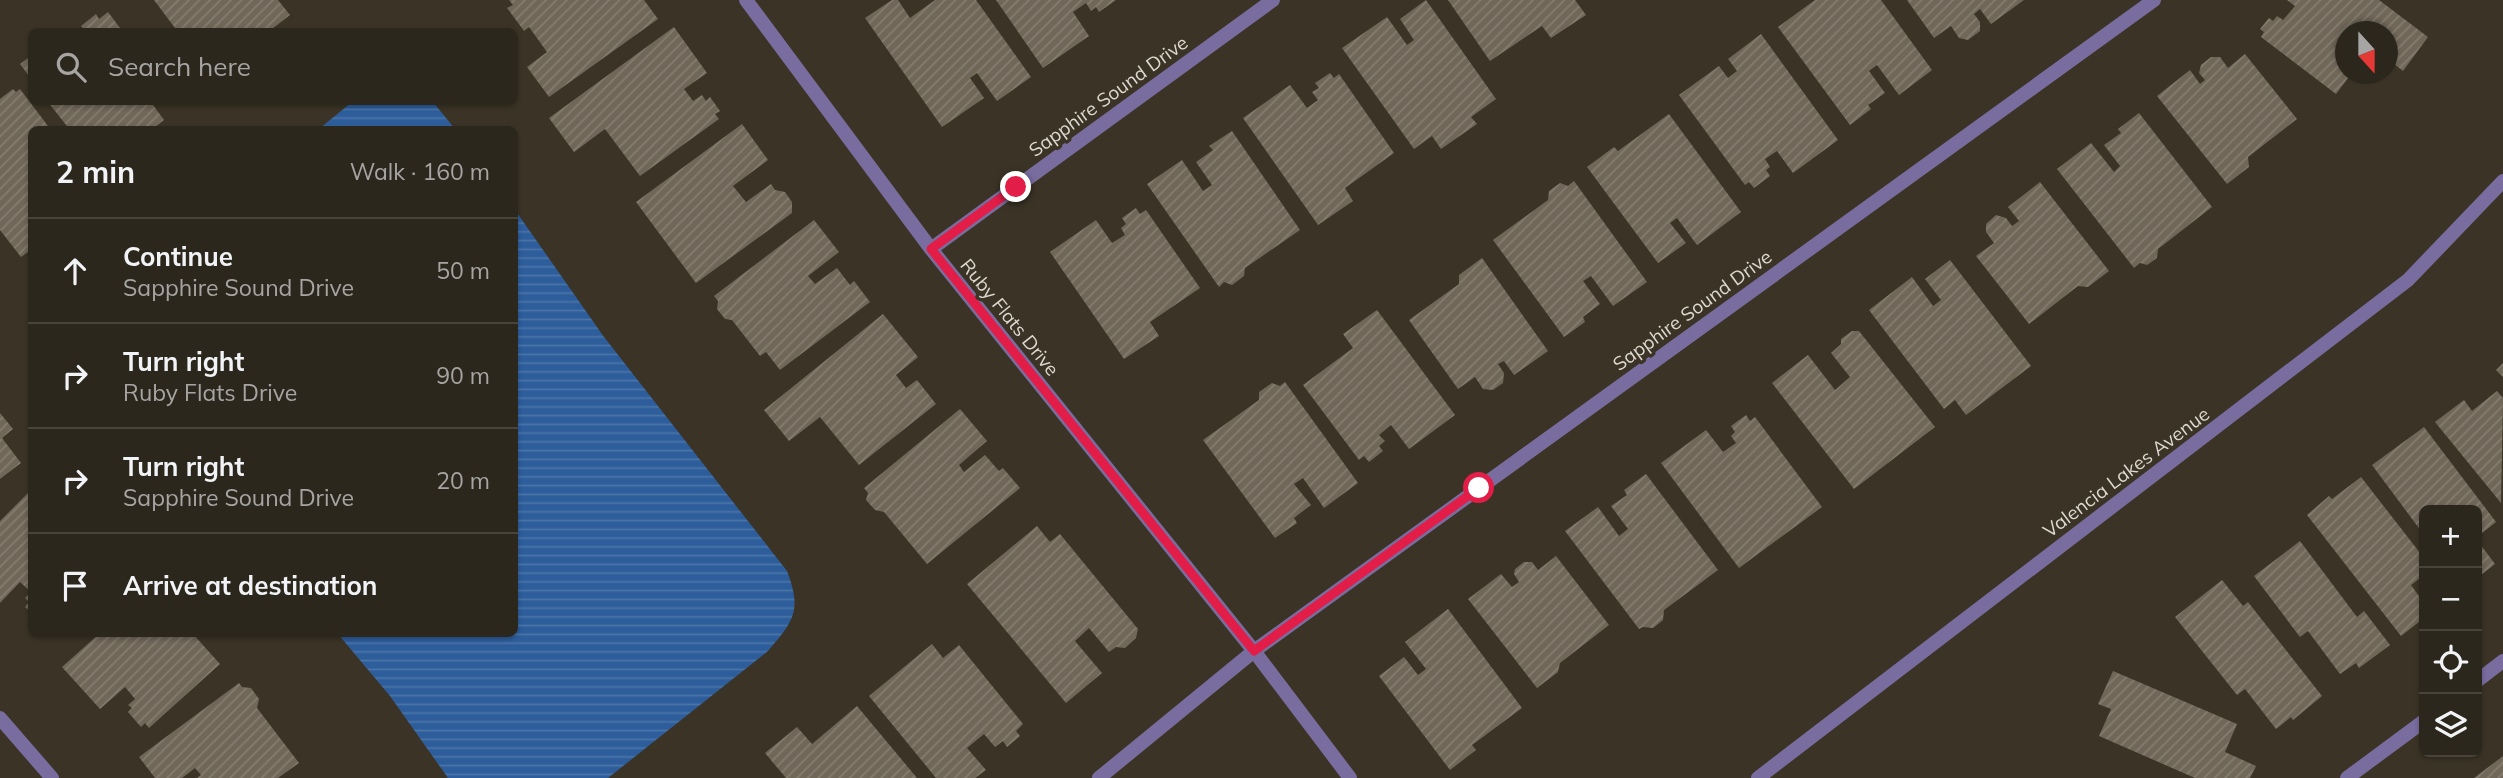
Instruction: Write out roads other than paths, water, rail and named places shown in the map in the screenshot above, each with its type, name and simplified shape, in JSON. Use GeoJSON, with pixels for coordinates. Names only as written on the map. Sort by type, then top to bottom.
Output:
{"type":"FeatureCollection","features":[{"type":"Feature","properties":{"kind":"street","name":"Ruby Flats Drive"},"geometry":{"type":"LineString","coordinates":[[746,0],[931,249],[1254,651],[1350,778]]}},
{"type":"Feature","properties":{"kind":"street","name":"Sapphire Sound Drive"},"geometry":{"type":"LineString","coordinates":[[931,249],[1273,0]]}},
{"type":"Feature","properties":{"kind":"street","name":"Sapphire Sound Drive"},"geometry":{"type":"LineString","coordinates":[[1254,651],[2154,0]]}},
{"type":"Feature","properties":{"kind":"street","name":"Valencia Lakes Avenue"},"geometry":{"type":"LineString","coordinates":[[1758,778],[2408,280],[2503,181]]}},
{"type":"Feature","properties":{"kind":"street"},"geometry":{"type":"LineString","coordinates":[[1099,778],[1254,651]]}},
{"type":"Feature","properties":{"kind":"street"},"geometry":{"type":"LineString","coordinates":[[2482,677],[2503,661]]}},
{"type":"Feature","properties":{"kind":"street"},"geometry":{"type":"LineString","coordinates":[[0,718],[52,778]]}},
{"type":"Feature","properties":{"kind":"street"},"geometry":{"type":"LineString","coordinates":[[2347,778],[2419,725]]}},
{"type":"Feature","properties":{"kind":"water"},"geometry":{"type":"Polygon","coordinates":[[[348,105],[435,105],[453,126],[323,126],[348,105]]]}},
{"type":"Feature","properties":{"kind":"water"},"geometry":{"type":"Polygon","coordinates":[[[518,214],[604,337],[787,571],[794,596],[793,614],[768,651],[608,778],[448,778],[390,696],[341,637],[518,637],[518,214]]]}}]}
